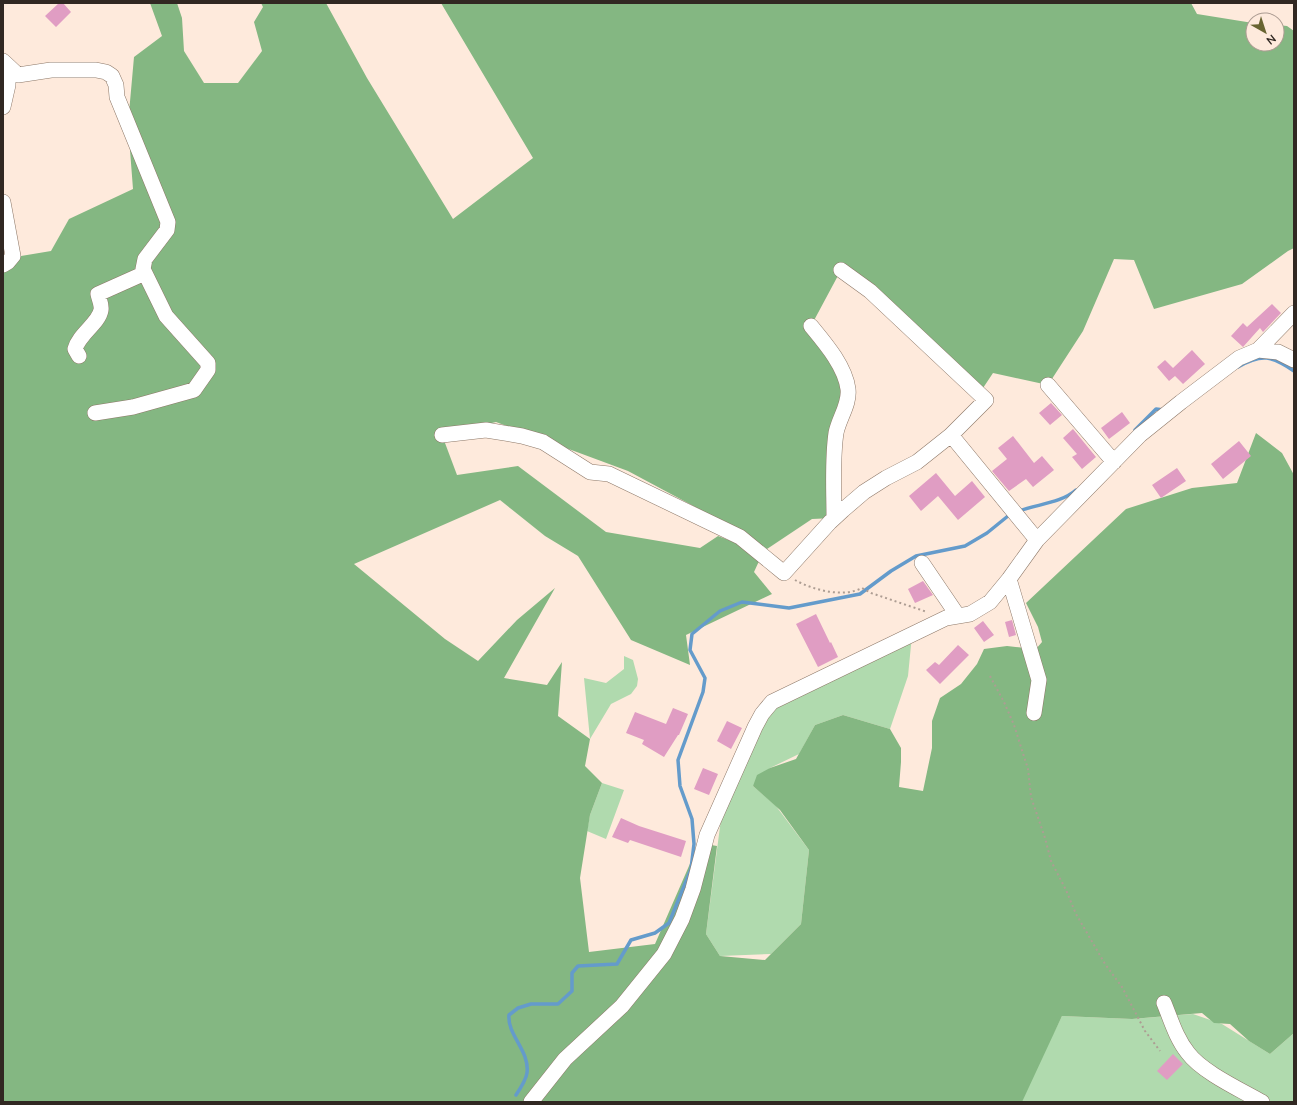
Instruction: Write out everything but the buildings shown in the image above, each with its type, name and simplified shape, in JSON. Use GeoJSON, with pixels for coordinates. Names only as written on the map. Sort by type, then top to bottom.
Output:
{"type":"FeatureCollection","features":[{"type":"Feature","properties":{"kind":"street"},"geometry":{"type":"LineString","coordinates":[[3,61],[18,75],[51,70],[96,70],[106,72],[112,76],[116,85],[117,98],[168,222],[167,230],[145,259],[143,269],[166,316],[208,363],[208,370],[194,390],[133,407],[95,413]]}},
{"type":"Feature","properties":{"kind":"street"},"geometry":{"type":"LineString","coordinates":[[3,68],[8,77],[8,85],[3,108]]}},
{"type":"Feature","properties":{"kind":"street"},"geometry":{"type":"LineString","coordinates":[[3,202],[13,256],[8,262],[3,264]]}},
{"type":"Feature","properties":{"kind":"street"},"geometry":{"type":"LineString","coordinates":[[442,436],[486,430],[522,436],[542,442],[590,472],[608,474],[740,537],[784,573],[834,518],[864,492],[886,478],[917,462],[951,435],[986,400],[870,291],[841,270]]}},
{"type":"Feature","properties":{"kind":"street"},"geometry":{"type":"LineString","coordinates":[[79,356],[75,350],[77,342],[99,316],[102,309],[98,294],[145,272]]}},
{"type":"Feature","properties":{"kind":"street"},"geometry":{"type":"LineString","coordinates":[[531,1102],[565,1059],[622,1006],[664,954],[684,913],[693,889],[707,835],[762,714],[772,702],[952,617],[970,614],[990,602],[1009,580],[1037,540],[1140,435],[1180,402],[1239,358],[1258,350],[1294,313]]}},
{"type":"Feature","properties":{"kind":"street"},"geometry":{"type":"LineString","coordinates":[[811,326],[831,352],[842,372],[848,389],[847,402],[836,432],[834,456],[834,518]]}},
{"type":"Feature","properties":{"kind":"street"},"geometry":{"type":"LineString","coordinates":[[1258,350],[1278,352],[1294,360]]}},
{"type":"Feature","properties":{"kind":"street"},"geometry":{"type":"LineString","coordinates":[[1048,384],[1114,462]]}},
{"type":"Feature","properties":{"kind":"street"},"geometry":{"type":"LineString","coordinates":[[951,435],[1037,540]]}},
{"type":"Feature","properties":{"kind":"street"},"geometry":{"type":"LineString","coordinates":[[922,563],[952,617]]}},
{"type":"Feature","properties":{"kind":"street"},"geometry":{"type":"LineString","coordinates":[[1009,580],[1039,680],[1034,713]]}},
{"type":"Feature","properties":{"kind":"street"},"geometry":{"type":"LineString","coordinates":[[1164,1003],[1175,1032],[1188,1053],[1200,1066],[1262,1102]]}},
{"type":"Feature","properties":{"kind":"path"},"geometry":{"type":"LineString","coordinates":[[784,573],[805,585],[819,590],[848,592],[862,588],[871,593],[952,617]]}},
{"type":"Feature","properties":{"kind":"path"},"geometry":{"type":"LineString","coordinates":[[990,676],[1011,720],[1028,769],[1031,797],[1051,861],[1076,914],[1105,964],[1122,987],[1145,1031],[1160,1051]]}},
{"type":"Feature","properties":{"kind":"green space"},"geometry":{"type":"Polygon","coordinates":[[[150,3],[177,3],[182,18],[184,51],[204,83],[238,83],[262,51],[254,22],[263,7],[261,3],[326,3],[367,78],[453,219],[533,158],[441,3],[1191,3],[1197,14],[1245,22],[1245,52],[1285,52],[1285,26],[1294,31],[1294,248],[1242,284],[1154,309],[1134,260],[1114,259],[1083,331],[1048,385],[993,373],[979,394],[841,270],[811,326],[844,377],[834,518],[812,519],[767,549],[742,532],[628,471],[496,422],[442,435],[457,475],[518,466],[606,532],[700,548],[718,536],[739,544],[760,559],[754,572],[772,594],[686,635],[690,665],[631,640],[578,556],[545,536],[500,500],[354,564],[445,639],[478,661],[517,620],[555,588],[504,678],[547,685],[562,662],[558,716],[590,739],[585,766],[602,783],[590,815],[580,878],[589,952],[655,944],[699,843],[717,846],[706,934],[720,956],[765,960],[801,924],[809,850],[780,810],[753,786],[757,775],[770,768],[796,759],[815,725],[843,715],[890,729],[901,748],[899,787],[923,791],[932,748],[932,721],[940,698],[961,684],[977,664],[984,649],[1007,646],[1036,649],[1042,642],[1038,627],[1026,603],[1126,509],[1192,488],[1237,483],[1256,433],[1282,453],[1294,475],[1294,1033],[1270,1054],[1249,1041],[1230,1024],[1214,1023],[1202,1013],[1132,1019],[1062,1016],[1022,1102],[3,1102],[3,259],[51,251],[69,219],[133,189],[128,124],[134,57],[162,36],[150,3]]]}},
{"type":"Feature","properties":{"kind":"green space"},"geometry":{"type":"Polygon","coordinates":[[[912,635],[908,676],[890,729],[843,715],[815,725],[799,754],[770,768],[753,786],[776,806],[809,850],[801,924],[771,954],[720,956],[706,934],[721,819],[762,714],[912,635]]]}},
{"type":"Feature","properties":{"kind":"green space"},"geometry":{"type":"Polygon","coordinates":[[[624,656],[633,660],[638,679],[637,686],[631,694],[611,704],[590,739],[584,678],[606,683],[624,669],[624,656]]]}},
{"type":"Feature","properties":{"kind":"green space"},"geometry":{"type":"Polygon","coordinates":[[[602,783],[624,790],[606,839],[587,831],[590,815],[602,783]]]}},
{"type":"Feature","properties":{"kind":"green space"},"geometry":{"type":"Polygon","coordinates":[[[1193,1014],[1222,1024],[1270,1054],[1294,1033],[1294,1102],[1019,1102],[1062,1016],[1132,1019],[1193,1014]]]}},
{"type":"Feature","properties":{"kind":"waterway"},"geometry":{"type":"LineString","coordinates":[[1238,367],[1260,358],[1267,358],[1273,359],[1294,371]]}},
{"type":"Feature","properties":{"kind":"waterway"},"geometry":{"type":"LineString","coordinates":[[1135,430],[1156,409],[1164,410]]}},
{"type":"Feature","properties":{"kind":"waterway"},"geometry":{"type":"LineString","coordinates":[[1019,511],[1056,501],[1076,490]]}},
{"type":"Feature","properties":{"kind":"waterway"},"geometry":{"type":"LineString","coordinates":[[516,1095],[525,1079],[527,1065],[522,1050],[511,1029],[509,1015],[518,1008],[531,1004],[558,1004],[572,991],[572,973],[578,966],[617,964],[631,940],[655,933],[669,923],[691,869],[694,844],[692,819],[680,786],[678,760],[703,692],[705,678],[690,650],[692,634],[720,611],[742,602],[789,608],[860,594],[891,571],[916,556],[965,546],[987,533],[1012,514]]}}]}
